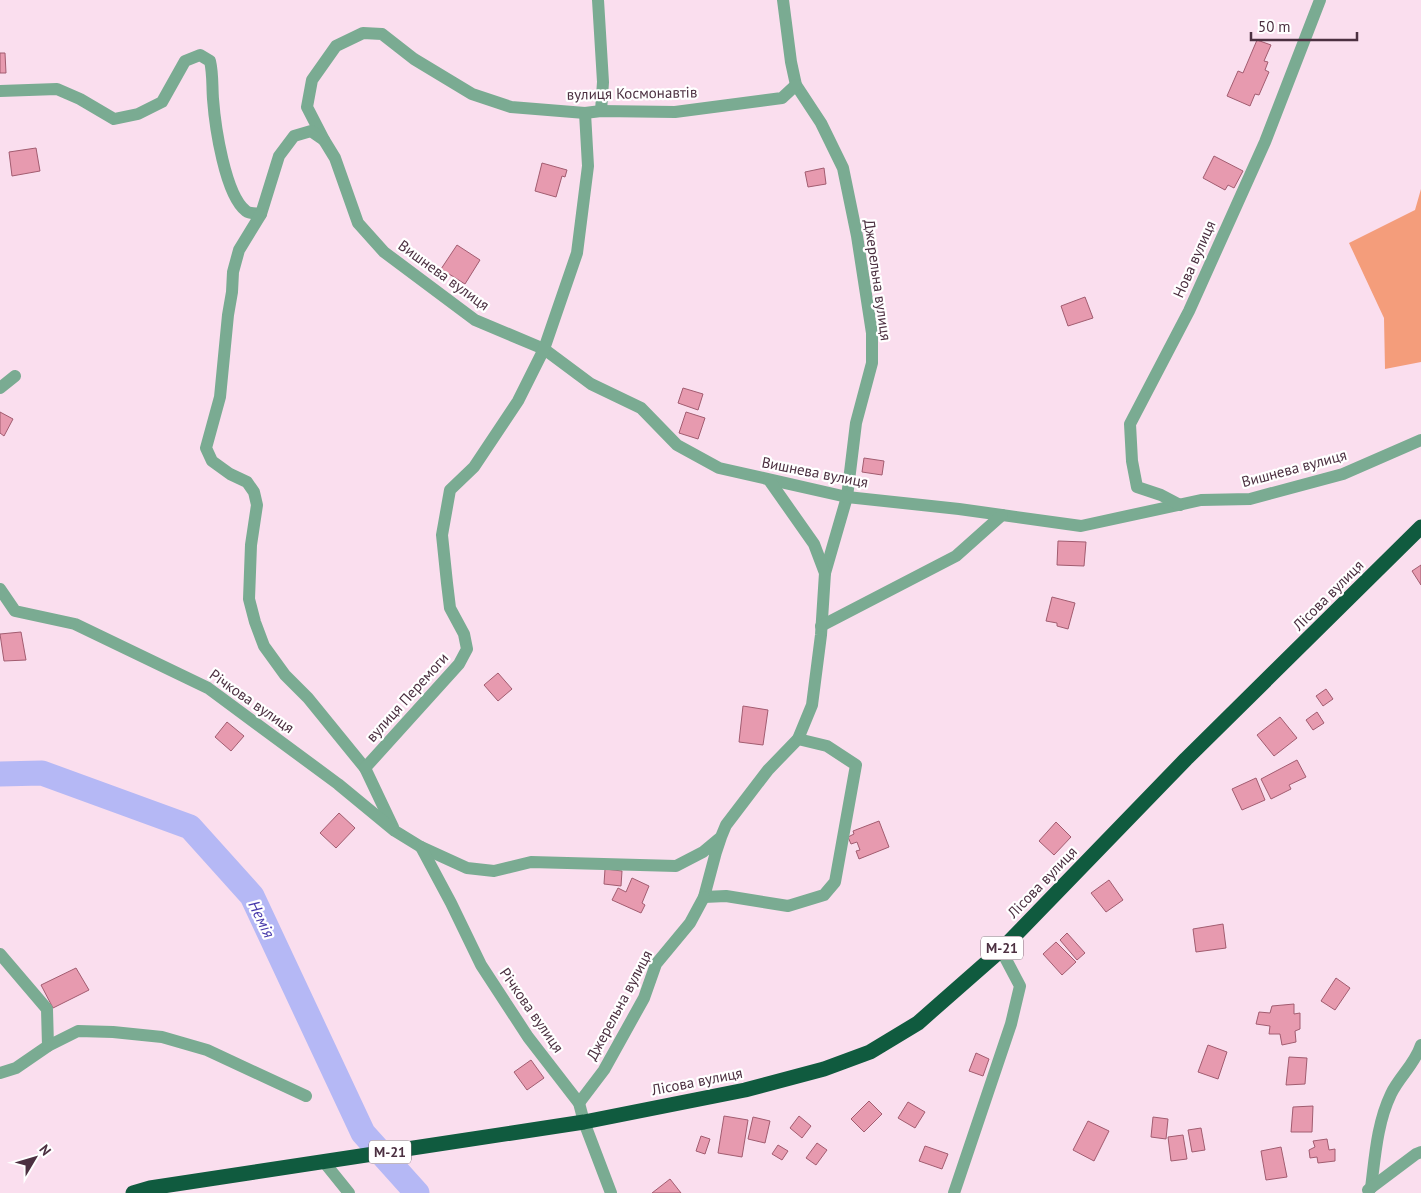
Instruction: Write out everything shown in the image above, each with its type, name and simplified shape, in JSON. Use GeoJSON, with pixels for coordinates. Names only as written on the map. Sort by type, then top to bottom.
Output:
{"type":"FeatureCollection","features":[{"type":"Feature","properties":{"kind":"highway","name":"Лісова вулиця"},"geometry":{"type":"LineString","coordinates":[[324,1162],[584,1122],[745,1090],[824,1069],[870,1052],[918,1023],[1001,950],[1186,759],[1421,527]]}},
{"type":"Feature","properties":{"kind":"highway","name":"М-21"},"geometry":{"type":"LineString","coordinates":[[133,1193],[150,1188],[324,1162]]}},
{"type":"Feature","properties":{"kind":"street"},"geometry":{"type":"LineString","coordinates":[[598,0],[603,82],[601,111]]}},
{"type":"Feature","properties":{"kind":"street","name":"Джерельна вулиця"},"geometry":{"type":"LineString","coordinates":[[579,1103],[604,1070],[640,1006],[656,964],[690,923],[704,897],[716,852],[726,825],[768,770],[798,739],[812,705],[821,626],[824,573],[847,497],[856,423],[872,363],[872,333],[857,236],[843,168],[821,123],[796,85],[783,0]]}},
{"type":"Feature","properties":{"kind":"street","name":"Нова вулиця"},"geometry":{"type":"LineString","coordinates":[[1180,505],[1161,495],[1137,487],[1132,462],[1130,424],[1188,311],[1261,151],[1320,0]]}},
{"type":"Feature","properties":{"kind":"street","name":"вулиця Космонавтів"},"geometry":{"type":"LineString","coordinates":[[336,46],[363,33],[382,34],[414,59],[472,94],[511,107],[585,114],[601,111],[675,112],[773,100],[782,98],[796,85]]}},
{"type":"Feature","properties":{"kind":"street","name":"Вишнева вулиця"},"geometry":{"type":"LineString","coordinates":[[336,46],[312,80],[307,107],[335,158],[358,223],[384,252],[475,320],[544,349],[591,384],[641,408],[677,445],[719,468],[847,497],[1081,526],[1201,500],[1250,499],[1295,488],[1343,474],[1421,440]]}},
{"type":"Feature","properties":{"kind":"street"},"geometry":{"type":"LineString","coordinates":[[0,91],[57,90],[80,99],[114,118],[138,114],[162,102],[185,61],[200,55],[210,61],[213,74],[213,99],[228,180],[239,204],[248,213],[261,214]]}},
{"type":"Feature","properties":{"kind":"street"},"geometry":{"type":"LineString","coordinates":[[544,349],[577,253],[588,166],[585,114]]}},
{"type":"Feature","properties":{"kind":"street","name":"вулиця Перемоги"},"geometry":{"type":"LineString","coordinates":[[324,140],[311,131],[294,136],[279,156],[261,214],[239,250],[233,272],[220,397],[206,448],[212,461],[230,474],[247,482],[254,492],[257,505],[251,546],[249,599],[254,622],[264,646],[285,674],[308,698],[365,768],[395,831]]}},
{"type":"Feature","properties":{"kind":"street","name":"вулиця Перемоги"},"geometry":{"type":"LineString","coordinates":[[365,768],[459,664],[467,649],[464,634],[450,608],[447,583],[442,535],[450,490],[474,468],[518,400],[544,349]]}},
{"type":"Feature","properties":{"kind":"street"},"geometry":{"type":"LineString","coordinates":[[0,388],[15,376]]}},
{"type":"Feature","properties":{"kind":"street","name":"Джерельна вулиця"},"geometry":{"type":"LineString","coordinates":[[769,480],[814,544],[824,573]]}},
{"type":"Feature","properties":{"kind":"street"},"geometry":{"type":"LineString","coordinates":[[821,626],[956,556],[1002,515]]}},
{"type":"Feature","properties":{"kind":"street"},"geometry":{"type":"LineString","coordinates":[[0,589],[15,611]]}},
{"type":"Feature","properties":{"kind":"street","name":"Річкова вулиця"},"geometry":{"type":"LineString","coordinates":[[0,608],[76,624],[208,688],[338,784],[395,831],[421,848],[467,868],[494,871],[530,862]]}},
{"type":"Feature","properties":{"kind":"street"},"geometry":{"type":"LineString","coordinates":[[704,897],[726,896],[788,906],[824,895],[835,882],[856,764],[827,746],[798,739]]}},
{"type":"Feature","properties":{"kind":"street","name":"Джерельна вулиця"},"geometry":{"type":"LineString","coordinates":[[530,862],[676,866],[703,852],[721,837]]}},
{"type":"Feature","properties":{"kind":"street","name":"Річкова вулиця"},"geometry":{"type":"LineString","coordinates":[[421,848],[451,903],[481,965],[528,1036],[579,1103],[584,1122],[612,1193]]}},
{"type":"Feature","properties":{"kind":"street"},"geometry":{"type":"LineString","coordinates":[[954,1193],[1012,1024],[1020,986],[1001,950]]}},
{"type":"Feature","properties":{"kind":"street"},"geometry":{"type":"LineString","coordinates":[[0,954],[47,1009],[48,1046]]}},
{"type":"Feature","properties":{"kind":"street"},"geometry":{"type":"LineString","coordinates":[[0,1074],[16,1068],[48,1046],[78,1031],[113,1032],[162,1037],[207,1050],[306,1096]]}},
{"type":"Feature","properties":{"kind":"street"},"geometry":{"type":"LineString","coordinates":[[1367,1190],[1379,1132],[1391,1094],[1418,1056],[1421,1045]]}},
{"type":"Feature","properties":{"kind":"street"},"geometry":{"type":"LineString","coordinates":[[1367,1190],[1421,1152]]}},
{"type":"Feature","properties":{"kind":"street"},"geometry":{"type":"LineString","coordinates":[[324,1162],[348,1193]]}},
{"type":"Feature","properties":{"kind":"shaded area"},"geometry":{"type":"Polygon","coordinates":[[[1421,189],[1421,362],[1385,369],[1384,318],[1349,243],[1415,210],[1421,189]]]}},
{"type":"Feature","properties":{"kind":"building"},"geometry":{"type":"Polygon","coordinates":[[[1257,40],[1271,45],[1264,61],[1268,62],[1265,70],[1269,72],[1259,95],[1255,94],[1250,106],[1227,96],[1238,71],[1243,73],[1257,40]]]}},
{"type":"Feature","properties":{"kind":"building"},"geometry":{"type":"Polygon","coordinates":[[[0,53],[5,53],[6,73],[0,73],[0,53]]]}},
{"type":"Feature","properties":{"kind":"building"},"geometry":{"type":"Polygon","coordinates":[[[36,148],[40,171],[12,176],[9,152],[36,148]]]}},
{"type":"Feature","properties":{"kind":"building"},"geometry":{"type":"Polygon","coordinates":[[[1214,156],[1243,171],[1234,188],[1228,185],[1225,190],[1203,178],[1214,156]]]}},
{"type":"Feature","properties":{"kind":"building"},"geometry":{"type":"Polygon","coordinates":[[[542,163],[567,170],[565,177],[562,176],[556,197],[535,191],[542,163]]]}},
{"type":"Feature","properties":{"kind":"building"},"geometry":{"type":"Polygon","coordinates":[[[824,168],[826,184],[808,187],[805,172],[824,168]]]}},
{"type":"Feature","properties":{"kind":"building"},"geometry":{"type":"Polygon","coordinates":[[[457,245],[480,260],[465,284],[441,269],[457,245]]]}},
{"type":"Feature","properties":{"kind":"building"},"geometry":{"type":"Polygon","coordinates":[[[1085,297],[1093,318],[1068,326],[1061,306],[1085,297]]]}},
{"type":"Feature","properties":{"kind":"building"},"geometry":{"type":"Polygon","coordinates":[[[683,388],[703,394],[698,410],[678,403],[683,388]]]}},
{"type":"Feature","properties":{"kind":"building"},"geometry":{"type":"Polygon","coordinates":[[[0,412],[13,419],[4,436],[0,433],[0,412]]]}},
{"type":"Feature","properties":{"kind":"building"},"geometry":{"type":"Polygon","coordinates":[[[686,412],[705,418],[698,439],[679,433],[686,412]]]}},
{"type":"Feature","properties":{"kind":"building"},"geometry":{"type":"Polygon","coordinates":[[[864,458],[884,461],[882,475],[862,472],[864,458]]]}},
{"type":"Feature","properties":{"kind":"building"},"geometry":{"type":"Polygon","coordinates":[[[1058,541],[1086,542],[1084,566],[1057,565],[1058,541]]]}},
{"type":"Feature","properties":{"kind":"building"},"geometry":{"type":"Polygon","coordinates":[[[1421,565],[1421,585],[1412,571],[1421,565]]]}},
{"type":"Feature","properties":{"kind":"building"},"geometry":{"type":"Polygon","coordinates":[[[1052,597],[1075,603],[1068,629],[1057,626],[1057,623],[1046,621],[1052,597]]]}},
{"type":"Feature","properties":{"kind":"building"},"geometry":{"type":"Polygon","coordinates":[[[21,632],[26,660],[4,661],[0,634],[21,632]]]}},
{"type":"Feature","properties":{"kind":"building"},"geometry":{"type":"Polygon","coordinates":[[[498,673],[512,689],[498,701],[484,685],[498,673]]]}},
{"type":"Feature","properties":{"kind":"building"},"geometry":{"type":"Polygon","coordinates":[[[1326,689],[1333,699],[1323,706],[1316,696],[1326,689]]]}},
{"type":"Feature","properties":{"kind":"building"},"geometry":{"type":"Polygon","coordinates":[[[743,706],[768,710],[763,745],[739,742],[743,706]]]}},
{"type":"Feature","properties":{"kind":"building"},"geometry":{"type":"Polygon","coordinates":[[[1317,712],[1324,723],[1313,730],[1306,720],[1317,712]]]}},
{"type":"Feature","properties":{"kind":"building"},"geometry":{"type":"Polygon","coordinates":[[[1280,717],[1297,738],[1274,756],[1257,735],[1280,717]]]}},
{"type":"Feature","properties":{"kind":"building"},"geometry":{"type":"Polygon","coordinates":[[[227,722],[244,736],[231,751],[215,737],[227,722]]]}},
{"type":"Feature","properties":{"kind":"building"},"geometry":{"type":"Polygon","coordinates":[[[1297,760],[1306,777],[1289,785],[1291,789],[1271,799],[1261,779],[1297,760]]]}},
{"type":"Feature","properties":{"kind":"building"},"geometry":{"type":"Polygon","coordinates":[[[1256,778],[1265,800],[1242,810],[1232,789],[1256,778]]]}},
{"type":"Feature","properties":{"kind":"building"},"geometry":{"type":"Polygon","coordinates":[[[339,813],[355,828],[336,848],[320,833],[339,813]]]}},
{"type":"Feature","properties":{"kind":"building"},"geometry":{"type":"Polygon","coordinates":[[[879,821],[889,847],[859,859],[856,851],[860,850],[857,842],[851,844],[848,837],[854,834],[853,831],[879,821]]]}},
{"type":"Feature","properties":{"kind":"building"},"geometry":{"type":"Polygon","coordinates":[[[1056,822],[1071,837],[1054,855],[1039,841],[1056,822]]]}},
{"type":"Feature","properties":{"kind":"building"},"geometry":{"type":"Polygon","coordinates":[[[605,869],[622,871],[621,886],[604,884],[605,869]]]}},
{"type":"Feature","properties":{"kind":"building"},"geometry":{"type":"Polygon","coordinates":[[[632,878],[649,886],[642,903],[645,905],[641,913],[612,900],[618,888],[626,892],[632,878]]]}},
{"type":"Feature","properties":{"kind":"building"},"geometry":{"type":"Polygon","coordinates":[[[1109,880],[1123,900],[1106,912],[1091,893],[1109,880]]]}},
{"type":"Feature","properties":{"kind":"building"},"geometry":{"type":"Polygon","coordinates":[[[1223,924],[1226,948],[1196,952],[1193,929],[1223,924]]]}},
{"type":"Feature","properties":{"kind":"building"},"geometry":{"type":"Polygon","coordinates":[[[1067,933],[1085,953],[1077,960],[1060,940],[1067,933]]]}},
{"type":"Feature","properties":{"kind":"building"},"geometry":{"type":"Polygon","coordinates":[[[1056,942],[1076,962],[1062,975],[1043,954],[1056,942]]]}},
{"type":"Feature","properties":{"kind":"building"},"geometry":{"type":"Polygon","coordinates":[[[76,968],[89,990],[53,1008],[41,985],[76,968]]]}},
{"type":"Feature","properties":{"kind":"building"},"geometry":{"type":"Polygon","coordinates":[[[1336,978],[1350,988],[1335,1010],[1321,1001],[1336,978]]]}},
{"type":"Feature","properties":{"kind":"building"},"geometry":{"type":"Polygon","coordinates":[[[1294,1004],[1294,1014],[1300,1013],[1300,1029],[1295,1031],[1296,1042],[1282,1045],[1280,1034],[1269,1034],[1270,1026],[1256,1024],[1259,1012],[1270,1013],[1272,1006],[1294,1004]]]}},
{"type":"Feature","properties":{"kind":"building"},"geometry":{"type":"Polygon","coordinates":[[[1208,1045],[1227,1052],[1218,1079],[1198,1072],[1208,1045]]]}},
{"type":"Feature","properties":{"kind":"building"},"geometry":{"type":"Polygon","coordinates":[[[976,1053],[989,1059],[983,1076],[969,1071],[976,1053]]]}},
{"type":"Feature","properties":{"kind":"building"},"geometry":{"type":"Polygon","coordinates":[[[1289,1057],[1307,1058],[1305,1084],[1286,1085],[1289,1057]]]}},
{"type":"Feature","properties":{"kind":"building"},"geometry":{"type":"Polygon","coordinates":[[[531,1060],[544,1078],[527,1090],[514,1072],[531,1060]]]}},
{"type":"Feature","properties":{"kind":"building"},"geometry":{"type":"Polygon","coordinates":[[[869,1101],[882,1114],[864,1132],[851,1119],[869,1101]]]}},
{"type":"Feature","properties":{"kind":"building"},"geometry":{"type":"Polygon","coordinates":[[[908,1102],[925,1112],[915,1128],[898,1118],[908,1102]]]}},
{"type":"Feature","properties":{"kind":"building"},"geometry":{"type":"Polygon","coordinates":[[[1313,1106],[1312,1132],[1291,1132],[1293,1107],[1313,1106]]]}},
{"type":"Feature","properties":{"kind":"building"},"geometry":{"type":"Polygon","coordinates":[[[724,1116],[748,1120],[742,1157],[718,1153],[724,1116]]]}},
{"type":"Feature","properties":{"kind":"building"},"geometry":{"type":"Polygon","coordinates":[[[799,1116],[811,1126],[802,1138],[790,1128],[799,1116]]]}},
{"type":"Feature","properties":{"kind":"building"},"geometry":{"type":"Polygon","coordinates":[[[753,1117],[770,1121],[765,1143],[748,1139],[753,1117]]]}},
{"type":"Feature","properties":{"kind":"building"},"geometry":{"type":"Polygon","coordinates":[[[1153,1117],[1168,1119],[1166,1139],[1151,1137],[1153,1117]]]}},
{"type":"Feature","properties":{"kind":"building"},"geometry":{"type":"Polygon","coordinates":[[[1088,1121],[1109,1131],[1094,1161],[1073,1150],[1088,1121]]]}},
{"type":"Feature","properties":{"kind":"building"},"geometry":{"type":"Polygon","coordinates":[[[1201,1128],[1205,1150],[1192,1152],[1188,1130],[1201,1128]]]}},
{"type":"Feature","properties":{"kind":"building"},"geometry":{"type":"Polygon","coordinates":[[[1183,1135],[1187,1159],[1171,1161],[1168,1137],[1183,1135]]]}},
{"type":"Feature","properties":{"kind":"building"},"geometry":{"type":"Polygon","coordinates":[[[701,1136],[710,1139],[705,1154],[696,1151],[701,1136]]]}},
{"type":"Feature","properties":{"kind":"building"},"geometry":{"type":"Polygon","coordinates":[[[1327,1139],[1329,1150],[1335,1149],[1335,1161],[1318,1163],[1317,1157],[1310,1158],[1309,1150],[1315,1147],[1313,1141],[1327,1139]]]}},
{"type":"Feature","properties":{"kind":"building"},"geometry":{"type":"Polygon","coordinates":[[[817,1143],[827,1150],[816,1165],[806,1158],[817,1143]]]}},
{"type":"Feature","properties":{"kind":"building"},"geometry":{"type":"Polygon","coordinates":[[[778,1145],[788,1151],[782,1160],[772,1154],[778,1145]]]}},
{"type":"Feature","properties":{"kind":"building"},"geometry":{"type":"Polygon","coordinates":[[[925,1146],[948,1154],[942,1169],[919,1161],[925,1146]]]}},
{"type":"Feature","properties":{"kind":"building"},"geometry":{"type":"Polygon","coordinates":[[[1281,1147],[1287,1177],[1266,1180],[1261,1151],[1281,1147]]]}},
{"type":"Feature","properties":{"kind":"building"},"geometry":{"type":"Polygon","coordinates":[[[670,1179],[681,1193],[652,1193],[670,1179]]]}},
{"type":"Feature","properties":{"kind":"waterway","name":"Немія"},"geometry":{"type":"LineString","coordinates":[[0,774],[42,773],[190,827],[252,896],[363,1133],[417,1193]]}}]}
